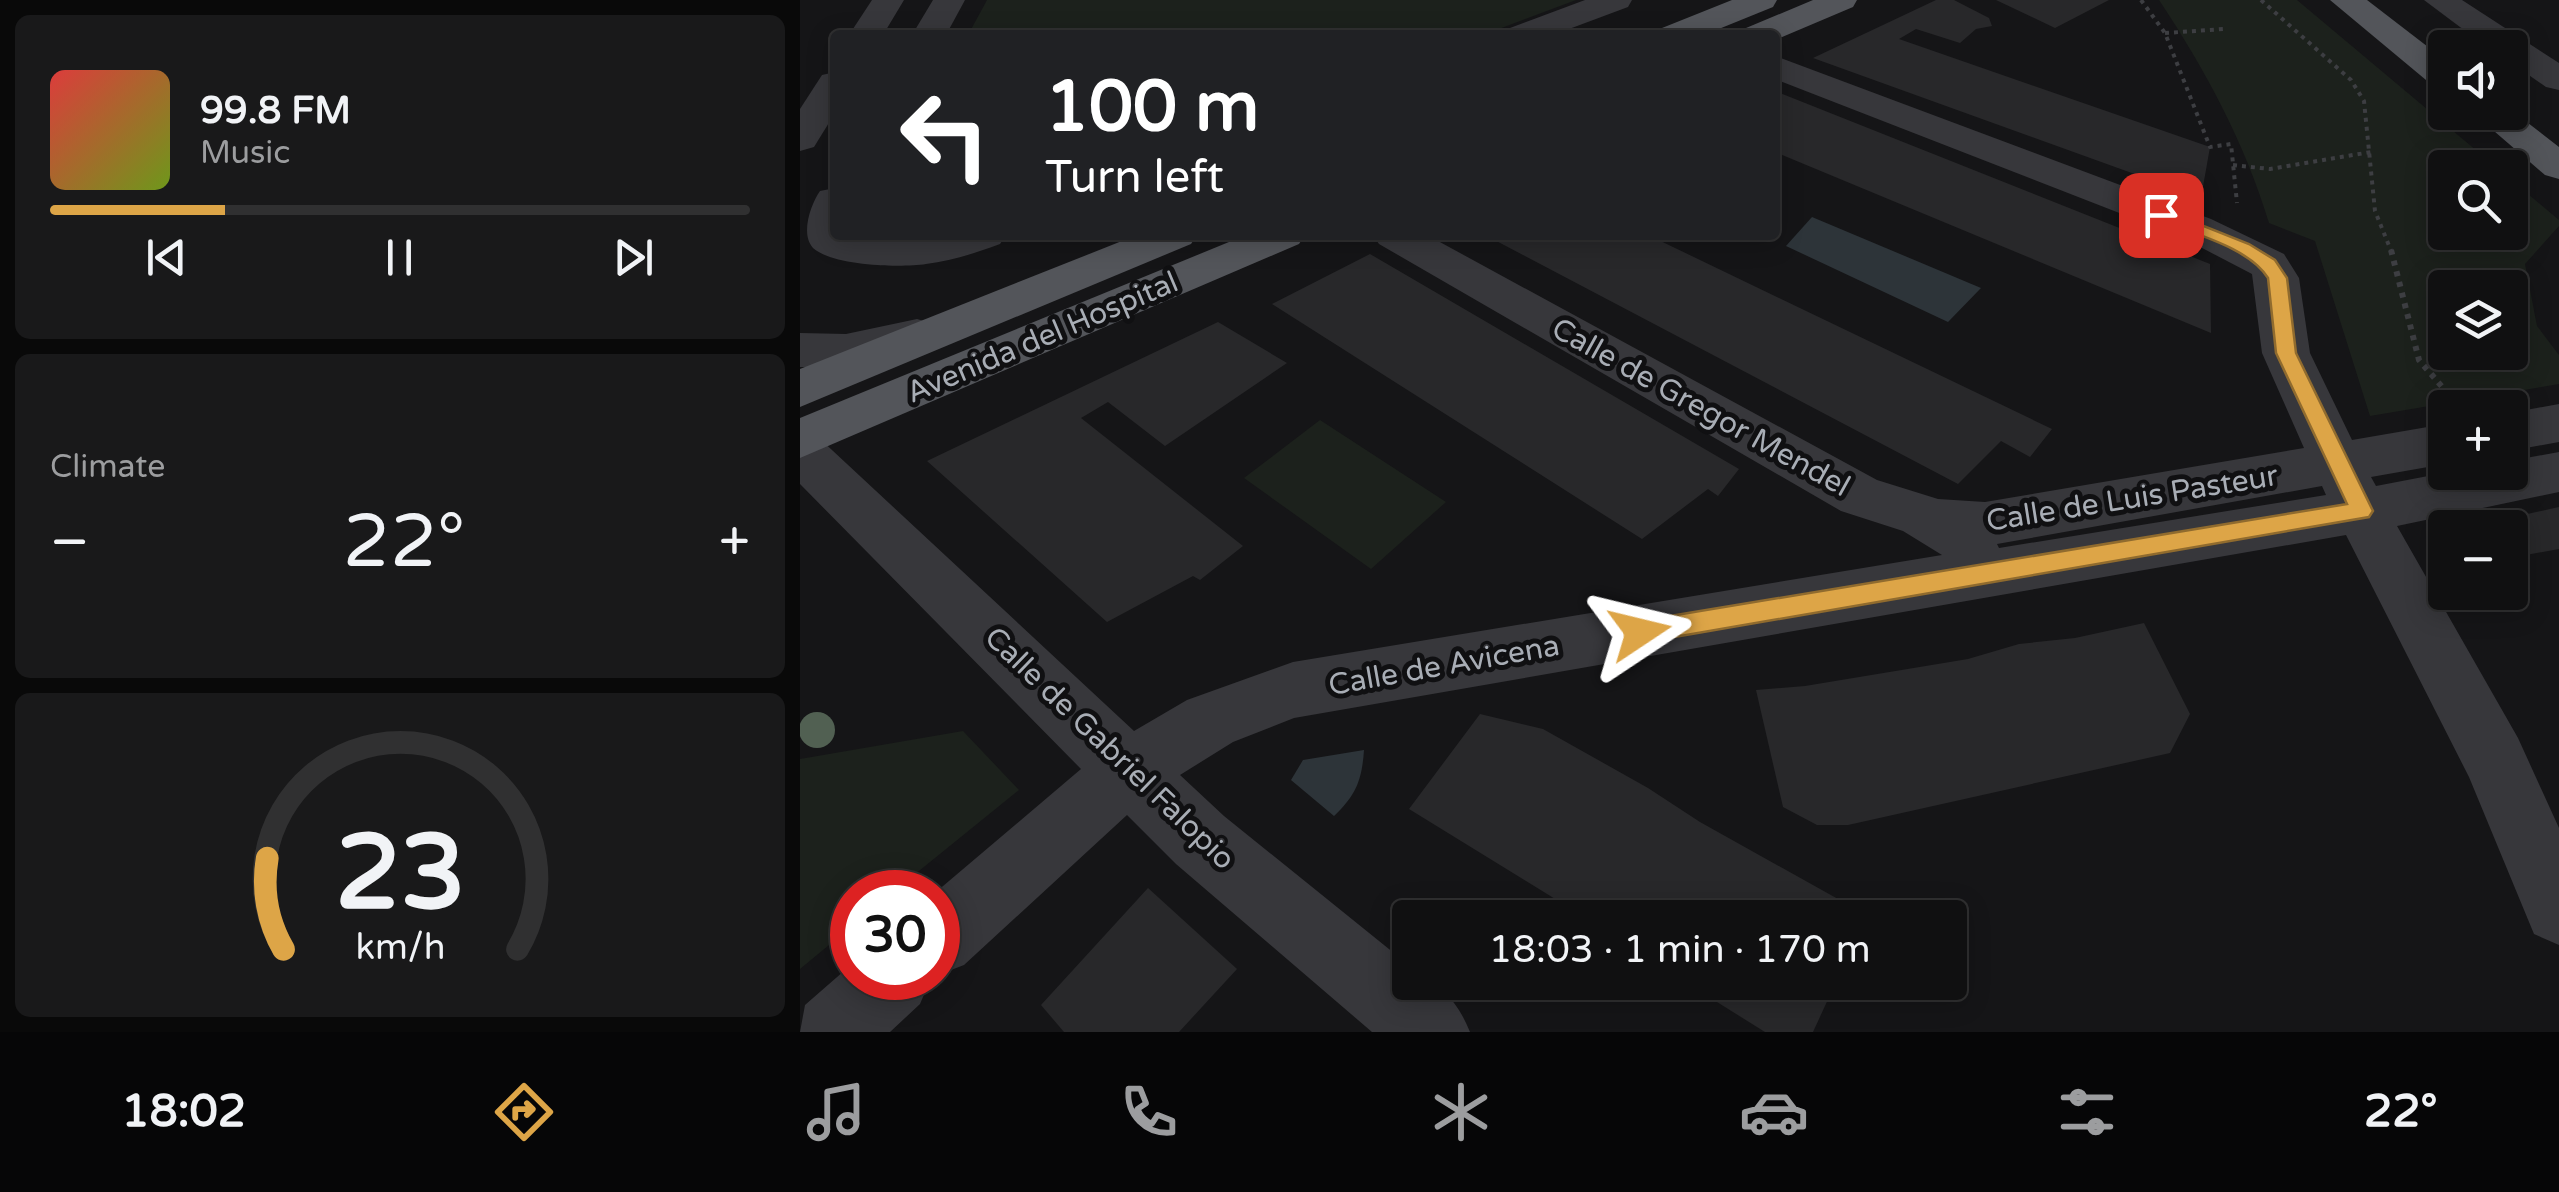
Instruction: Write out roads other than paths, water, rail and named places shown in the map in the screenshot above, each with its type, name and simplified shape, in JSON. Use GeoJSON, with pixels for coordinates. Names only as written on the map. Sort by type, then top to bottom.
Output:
{"type":"FeatureCollection","features":[{"type":"Feature","properties":{"kind":"main road"},"geometry":{"type":"LineString","coordinates":[[1686,30],[1761,0]]}},
{"type":"Feature","properties":{"kind":"main road"},"geometry":{"type":"LineString","coordinates":[[1770,30],[1841,0]]}},
{"type":"Feature","properties":{"kind":"main road"},"geometry":{"type":"LineString","coordinates":[[2346,0],[2428,64]]}},
{"type":"Feature","properties":{"kind":"main road"},"geometry":{"type":"LineString","coordinates":[[2378,0],[2428,38]]}},
{"type":"Feature","properties":{"kind":"main road"},"geometry":{"type":"LineString","coordinates":[[2528,115],[2559,138]]}},
{"type":"Feature","properties":{"kind":"main road"},"geometry":{"type":"LineString","coordinates":[[2513,130],[2559,167]]}},
{"type":"Feature","properties":{"kind":"main road","name":"Avenida del Hospital"},"geometry":{"type":"LineString","coordinates":[[800,389],[1164,240]]}},
{"type":"Feature","properties":{"kind":"main road","name":"Avenida del Hospital"},"geometry":{"type":"LineString","coordinates":[[800,440],[1272,240]]}},
{"type":"Feature","properties":{"kind":"street"},"geometry":{"type":"LineString","coordinates":[[869,30],[888,0]]}},
{"type":"Feature","properties":{"kind":"street"},"geometry":{"type":"LineString","coordinates":[[933,30],[950,0]]}},
{"type":"Feature","properties":{"kind":"street"},"geometry":{"type":"LineString","coordinates":[[1535,30],[1616,0]]}},
{"type":"Feature","properties":{"kind":"street"},"geometry":{"type":"LineString","coordinates":[[2440,0],[2559,79]]}},
{"type":"Feature","properties":{"kind":"street"},"geometry":{"type":"LineString","coordinates":[[1780,68],[2243,248],[2268,264],[2277,278],[2286,353],[2350,488],[2495,760],[2559,910]]}},
{"type":"Feature","properties":{"kind":"street"},"geometry":{"type":"LineString","coordinates":[[800,139],[830,91]]}},
{"type":"Feature","properties":{"kind":"street"},"geometry":{"type":"LineString","coordinates":[[830,208],[829,240],[859,251],[898,256],[972,240]]}},
{"type":"Feature","properties":{"kind":"street","name":"Calle de Gregor Mendel"},"geometry":{"type":"LineString","coordinates":[[1403,240],[1860,496],[1936,522],[1964,539],[1972,554],[1969,569],[1948,580]]}},
{"type":"Feature","properties":{"kind":"street"},"geometry":{"type":"LineString","coordinates":[[800,350],[846,351],[944,328]]}},
{"type":"Feature","properties":{"kind":"street"},"geometry":{"type":"LineString","coordinates":[[2528,429],[2559,423]]}},
{"type":"Feature","properties":{"kind":"street","name":"Calle de Gabriel Falopio"},"geometry":{"type":"LineString","coordinates":[[800,451],[1200,840],[1432,1032]]}},
{"type":"Feature","properties":{"kind":"street","name":"Calle de Luis Pasteur"},"geometry":{"type":"LineString","coordinates":[[1936,522],[1985,524],[2350,488],[2428,452]]}},
{"type":"Feature","properties":{"kind":"street","name":"Calle de Avicena"},"geometry":{"type":"LineString","coordinates":[[960,920],[1129,770],[1210,721],[1293,690],[1948,580],[2350,488],[2559,472]]}},
{"type":"Feature","properties":{"kind":"street"},"geometry":{"type":"LineString","coordinates":[[832,1032],[869,1000]]}}]}
